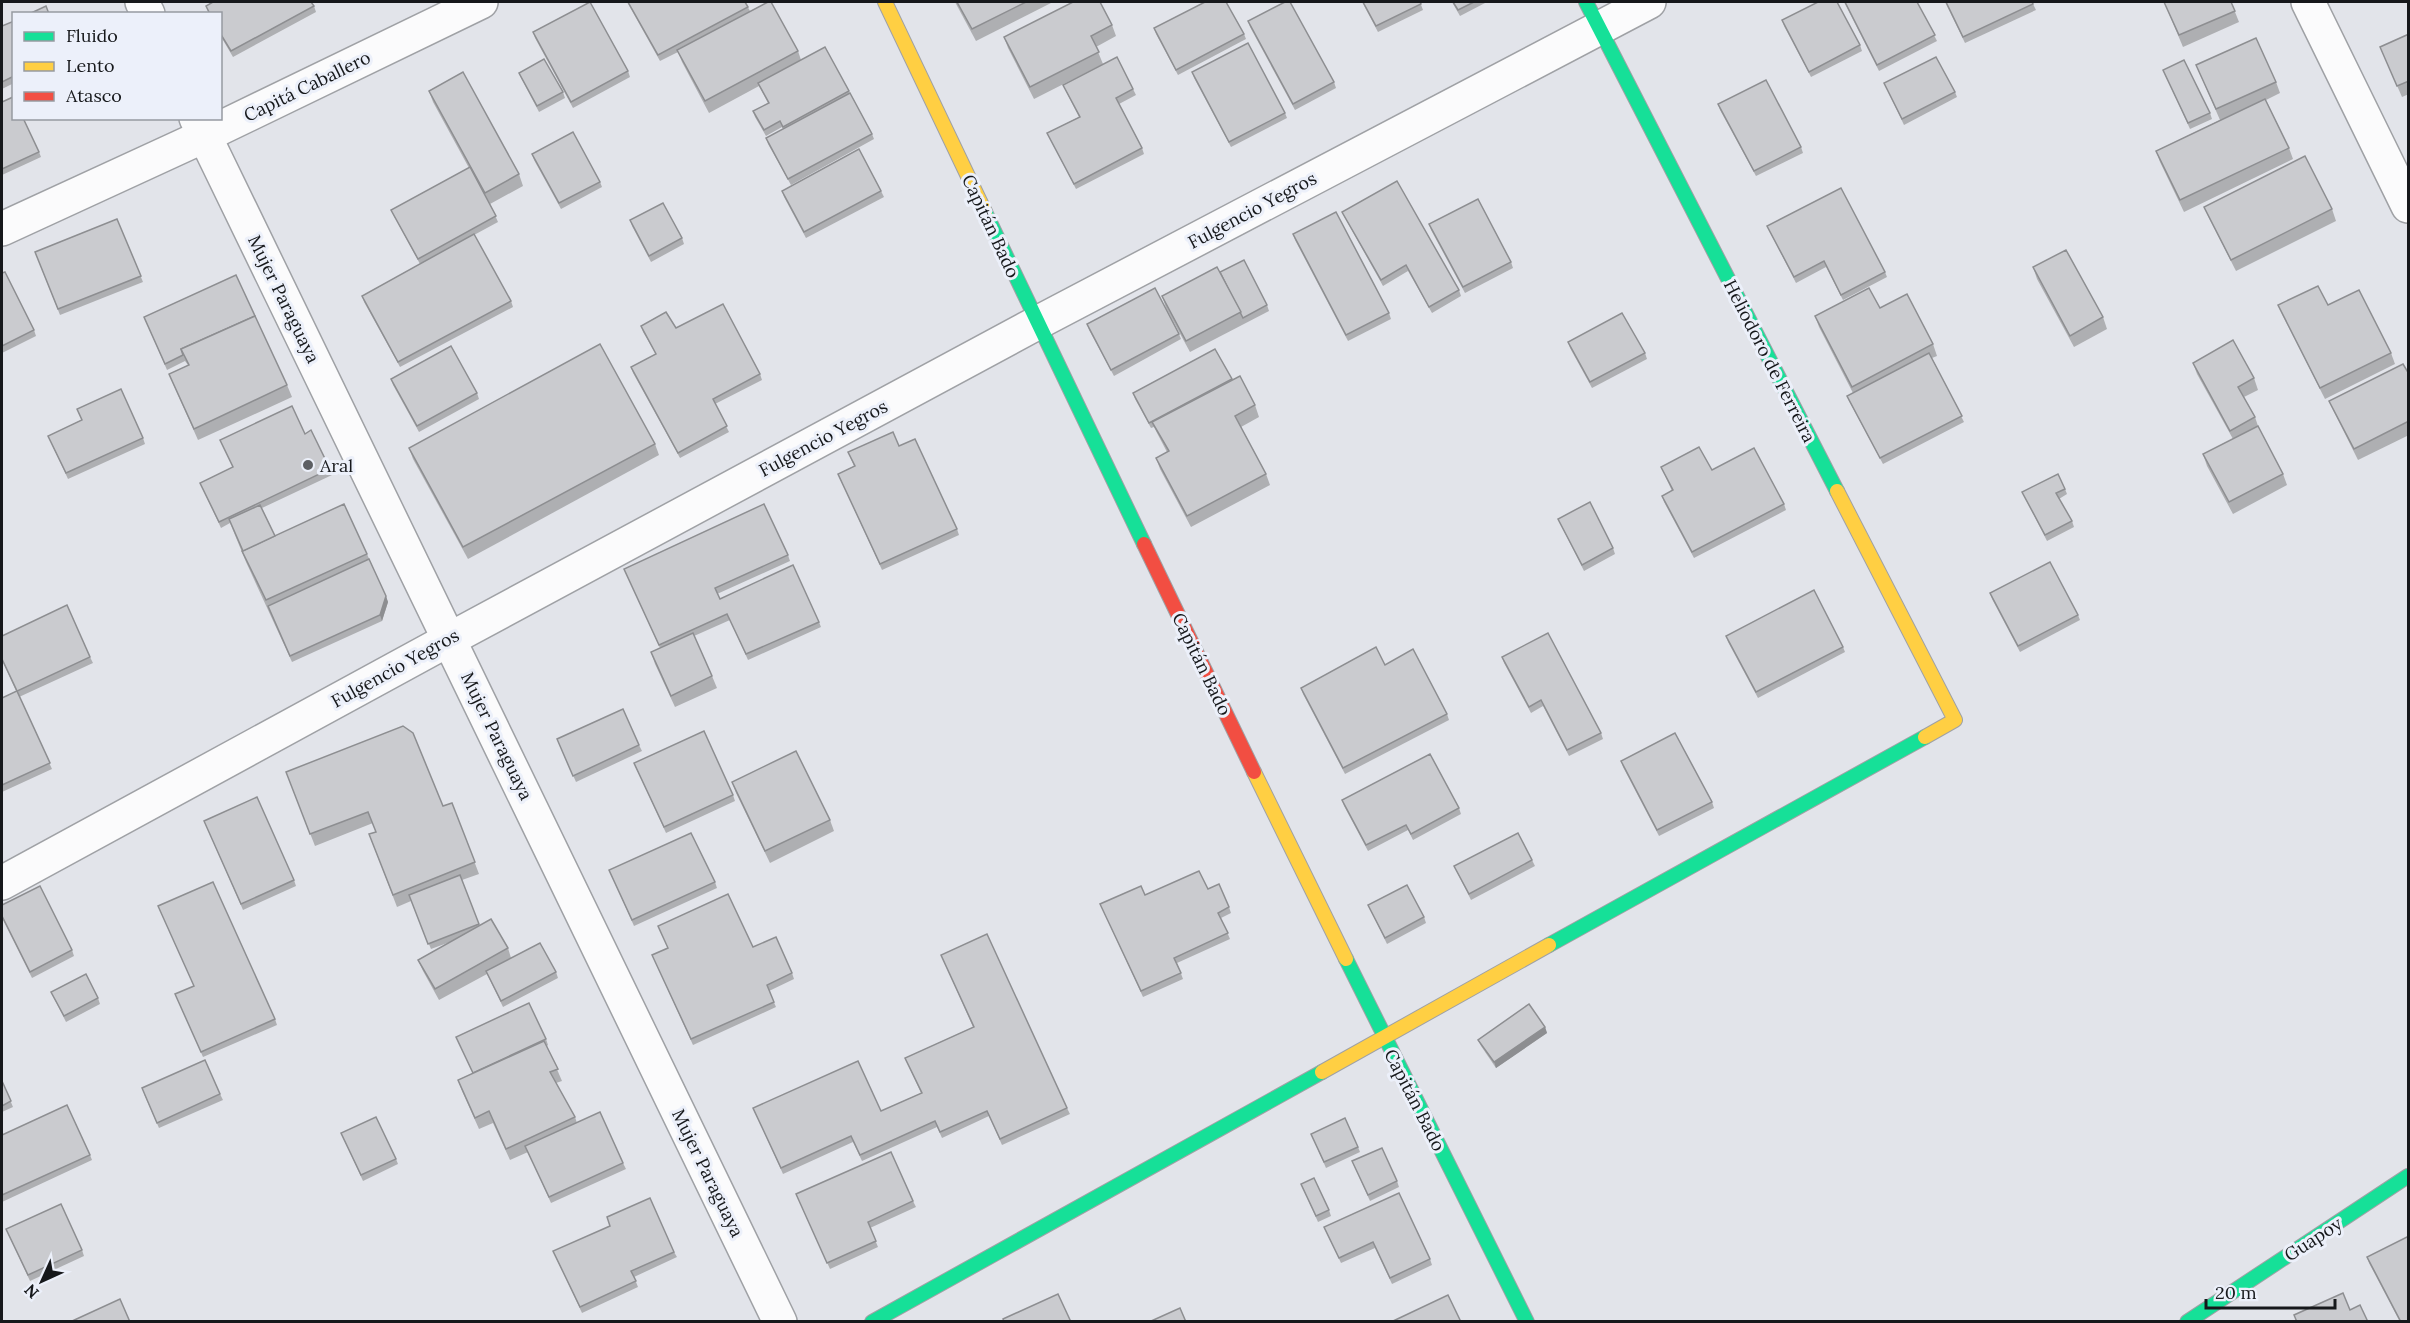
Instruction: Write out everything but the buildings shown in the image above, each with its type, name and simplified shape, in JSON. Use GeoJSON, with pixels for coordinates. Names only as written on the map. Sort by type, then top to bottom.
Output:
{"type":"FeatureCollection","features":[{"type":"Feature","properties":{"kind":"street","name":"Capitá Caballero"},"geometry":{"type":"LineString","coordinates":[[222,117],[481,2]]}},
{"type":"Feature","properties":{"kind":"street","name":"Capitán Bado"},"geometry":{"type":"LineString","coordinates":[[885,2],[1037,323],[1384,1039],[1527,1322]]}},
{"type":"Feature","properties":{"kind":"street","name":"Fulgencio Yegros"},"geometry":{"type":"LineString","coordinates":[[2,883],[1037,323],[1592,14],[1649,2]]}},
{"type":"Feature","properties":{"kind":"street"},"geometry":{"type":"LineString","coordinates":[[2308,2],[2409,206]]}},
{"type":"Feature","properties":{"kind":"street","name":"Heliodoro de Ferreira"},"geometry":{"type":"LineString","coordinates":[[1384,1039],[1955,720],[1592,14]]}},
{"type":"Feature","properties":{"kind":"street","name":"Capitá Caballero"},"geometry":{"type":"LineString","coordinates":[[2,229],[216,120]]}},
{"type":"Feature","properties":{"kind":"street","name":"Mujer Paraguaya"},"geometry":{"type":"LineString","coordinates":[[200,127],[780,1322]]}},
{"type":"Feature","properties":{"kind":"street"},"geometry":{"type":"LineString","coordinates":[[872,1322],[1384,1039]]}},
{"type":"Feature","properties":{"kind":"street","name":"Guapoy"},"geometry":{"type":"LineString","coordinates":[[2187,1322],[2409,1176]]}},
{"type":"Feature","properties":{"kind":"traffic: fast"},"geometry":{"type":"LineString","coordinates":[[1586,2],[1837,491]]}},
{"type":"Feature","properties":{"kind":"traffic: fast"},"geometry":{"type":"LineString","coordinates":[[985,212],[1144,544]]}},
{"type":"Feature","properties":{"kind":"traffic: fast"},"geometry":{"type":"LineString","coordinates":[[1549,945],[1925,737]]}},
{"type":"Feature","properties":{"kind":"traffic: fast"},"geometry":{"type":"LineString","coordinates":[[1346,959],[1527,1322]]}},
{"type":"Feature","properties":{"kind":"traffic: fast"},"geometry":{"type":"LineString","coordinates":[[872,1322],[1322,1072]]}},
{"type":"Feature","properties":{"kind":"traffic: fast"},"geometry":{"type":"LineString","coordinates":[[2187,1322],[2408,1176]]}},
{"type":"Feature","properties":{"kind":"traffic: slow"},"geometry":{"type":"LineString","coordinates":[[885,2],[985,212]]}},
{"type":"Feature","properties":{"kind":"traffic: slow"},"geometry":{"type":"LineString","coordinates":[[1837,491],[1955,720],[1925,737]]}},
{"type":"Feature","properties":{"kind":"traffic: slow"},"geometry":{"type":"LineString","coordinates":[[1254,772],[1346,959]]}},
{"type":"Feature","properties":{"kind":"traffic: slow"},"geometry":{"type":"LineString","coordinates":[[1322,1072],[1549,945]]}},
{"type":"Feature","properties":{"kind":"traffic: jam"},"geometry":{"type":"LineString","coordinates":[[1144,544],[1254,772]]}},
{"type":"Feature","properties":{"kind":"place","name":"Aral"},"geometry":{"type":"Point","coordinates":[308,465]}}]}
